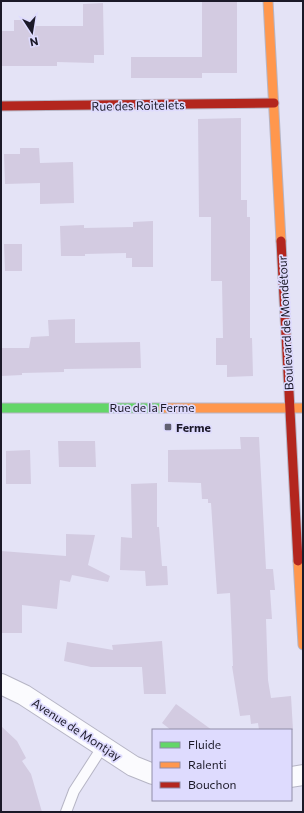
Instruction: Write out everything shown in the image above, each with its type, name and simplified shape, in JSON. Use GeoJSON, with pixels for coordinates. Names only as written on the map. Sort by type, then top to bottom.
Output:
{"type":"FeatureCollection","features":[{"type":"Feature","properties":{"kind":"street","name":"Boulevard de Mondétour"},"geometry":{"type":"LineString","coordinates":[[268,1],[303,645]]}},
{"type":"Feature","properties":{"kind":"street","name":"Rue des Roitelets"},"geometry":{"type":"LineString","coordinates":[[1,106],[274,103]]}},
{"type":"Feature","properties":{"kind":"street","name":"Rue de la Ferme"},"geometry":{"type":"LineString","coordinates":[[1,408],[303,408]]}},
{"type":"Feature","properties":{"kind":"street","name":"Avenue de Montjay"},"geometry":{"type":"LineString","coordinates":[[1,684],[24,695],[134,766],[152,774]]}},
{"type":"Feature","properties":{"kind":"street"},"geometry":{"type":"LineString","coordinates":[[292,777],[303,775]]}},
{"type":"Feature","properties":{"kind":"lane"},"geometry":{"type":"LineString","coordinates":[[66,812],[74,791],[103,746]]}},
{"type":"Feature","properties":{"kind":"building"},"geometry":{"type":"Polygon","coordinates":[[[202,1],[237,1],[237,73],[202,73],[202,1]]]}},
{"type":"Feature","properties":{"kind":"building"},"geometry":{"type":"Polygon","coordinates":[[[103,3],[104,55],[94,55],[94,63],[57,62],[57,66],[1,66],[1,31],[14,31],[14,20],[35,20],[35,26],[83,26],[83,4],[103,3]]]}},
{"type":"Feature","properties":{"kind":"building"},"geometry":{"type":"Polygon","coordinates":[[[131,57],[202,57],[202,78],[131,78],[131,57]]]}},
{"type":"Feature","properties":{"kind":"building"},"geometry":{"type":"Polygon","coordinates":[[[241,118],[241,200],[247,200],[247,217],[250,217],[250,338],[252,338],[253,376],[227,377],[227,365],[216,365],[216,338],[223,338],[222,281],[211,281],[211,217],[199,217],[198,119],[241,118]]]}},
{"type":"Feature","properties":{"kind":"building"},"geometry":{"type":"Polygon","coordinates":[[[20,148],[39,148],[40,163],[73,162],[74,203],[40,204],[40,183],[5,184],[4,154],[20,154],[20,148]]]}},
{"type":"Feature","properties":{"kind":"building"},"geometry":{"type":"Polygon","coordinates":[[[153,221],[153,267],[132,267],[132,258],[126,258],[126,253],[61,256],[60,226],[84,225],[84,228],[133,227],[133,222],[153,221]]]}},
{"type":"Feature","properties":{"kind":"building"},"geometry":{"type":"Polygon","coordinates":[[[4,244],[22,244],[22,271],[5,271],[4,244]]]}},
{"type":"Feature","properties":{"kind":"building"},"geometry":{"type":"Polygon","coordinates":[[[75,319],[75,343],[140,342],[141,368],[64,369],[64,372],[22,373],[22,375],[1,376],[1,348],[29,348],[31,337],[49,336],[48,320],[75,319]]]}},
{"type":"Feature","properties":{"kind":"building"},"geometry":{"type":"Polygon","coordinates":[[[240,437],[259,437],[266,569],[273,569],[275,590],[270,590],[272,619],[266,619],[268,680],[271,698],[291,696],[293,730],[259,729],[258,723],[251,724],[250,715],[240,716],[232,666],[230,593],[217,594],[211,503],[208,503],[208,499],[202,499],[201,483],[168,482],[168,450],[241,449],[240,437]]]}},
{"type":"Feature","properties":{"kind":"building"},"geometry":{"type":"Polygon","coordinates":[[[58,441],[95,441],[96,467],[59,467],[58,441]]]}},
{"type":"Feature","properties":{"kind":"building"},"geometry":{"type":"Polygon","coordinates":[[[30,450],[31,484],[6,484],[6,451],[30,450]]]}},
{"type":"Feature","properties":{"kind":"building"},"geometry":{"type":"Polygon","coordinates":[[[157,483],[157,527],[159,527],[162,566],[167,566],[168,585],[146,586],[145,571],[120,570],[121,537],[132,538],[131,484],[157,483]]]}},
{"type":"Feature","properties":{"kind":"building"},"geometry":{"type":"Polygon","coordinates":[[[66,534],[95,535],[88,565],[110,576],[108,582],[72,575],[70,582],[60,580],[57,609],[22,605],[22,633],[1,633],[1,551],[66,556],[66,534]]]}},
{"type":"Feature","properties":{"kind":"building"},"geometry":{"type":"Polygon","coordinates":[[[162,641],[166,694],[144,694],[142,667],[91,667],[64,661],[67,642],[113,650],[112,645],[162,641]]]}},
{"type":"Feature","properties":{"kind":"building"},"geometry":{"type":"Polygon","coordinates":[[[176,704],[211,729],[170,729],[162,723],[176,704]]]}},
{"type":"Feature","properties":{"kind":"building"},"geometry":{"type":"Polygon","coordinates":[[[1,726],[17,741],[26,758],[22,761],[31,774],[42,812],[1,812],[1,726]]]}},
{"type":"Feature","properties":{"kind":"traffic: fast"},"geometry":{"type":"LineString","coordinates":[[1,408],[163,408]]}},
{"type":"Feature","properties":{"kind":"traffic: slow"},"geometry":{"type":"LineString","coordinates":[[268,1],[281,241]]}},
{"type":"Feature","properties":{"kind":"traffic: slow"},"geometry":{"type":"LineString","coordinates":[[163,408],[303,408]]}},
{"type":"Feature","properties":{"kind":"traffic: slow"},"geometry":{"type":"LineString","coordinates":[[298,561],[303,645]]}},
{"type":"Feature","properties":{"kind":"traffic: jam"},"geometry":{"type":"LineString","coordinates":[[1,106],[274,103]]}},
{"type":"Feature","properties":{"kind":"traffic: jam"},"geometry":{"type":"LineString","coordinates":[[281,241],[298,561]]}},
{"type":"Feature","properties":{"kind":"place","name":"Ferme"},"geometry":{"type":"Point","coordinates":[168,427]}}]}
